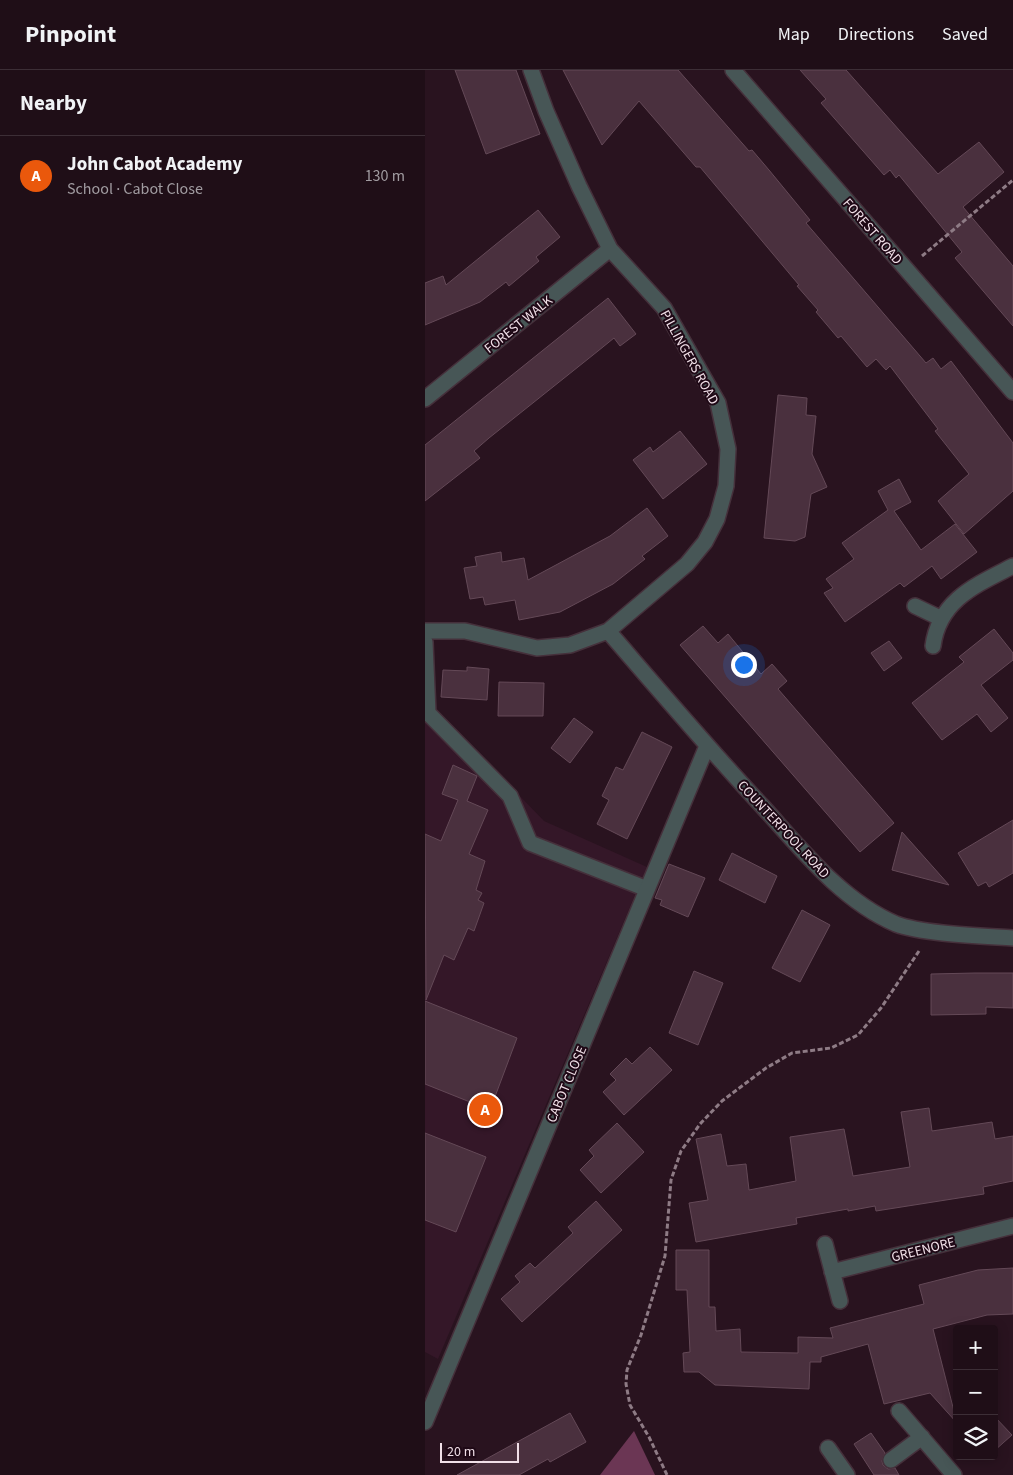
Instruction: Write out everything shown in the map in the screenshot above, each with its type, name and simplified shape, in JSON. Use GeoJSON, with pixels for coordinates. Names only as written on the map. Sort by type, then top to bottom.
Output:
{"type":"FeatureCollection","features":[{"type":"Feature","properties":{"kind":"street","name":"PILLINGERS ROAD"},"geometry":{"type":"LineString","coordinates":[[531,70],[546,112],[610,249],[664,308],[718,402],[728,448],[726,486],[717,519],[705,542],[687,564],[608,631]]}},
{"type":"Feature","properties":{"kind":"street","name":"FOREST ROAD"},"geometry":{"type":"LineString","coordinates":[[733,70],[1013,392]]}},
{"type":"Feature","properties":{"kind":"street","name":"FOREST WALK"},"geometry":{"type":"LineString","coordinates":[[425,399],[610,249]]}},
{"type":"Feature","properties":{"kind":"street"},"geometry":{"type":"LineString","coordinates":[[933,646],[940,618],[955,600],[1013,566]]}},
{"type":"Feature","properties":{"kind":"street"},"geometry":{"type":"LineString","coordinates":[[915,606],[940,618]]}},
{"type":"Feature","properties":{"kind":"street"},"geometry":{"type":"LineString","coordinates":[[425,631],[465,631],[537,648],[570,645],[608,631]]}},
{"type":"Feature","properties":{"kind":"street","name":"COUNTERPOOL ROAD"},"geometry":{"type":"LineString","coordinates":[[608,631],[707,746],[826,876],[870,909],[897,924],[934,931],[1013,938]]}},
{"type":"Feature","properties":{"kind":"street"},"geometry":{"type":"LineString","coordinates":[[425,642],[428,712],[510,796],[530,843],[647,889]]}},
{"type":"Feature","properties":{"kind":"street","name":"CABOT CLOSE"},"geometry":{"type":"LineString","coordinates":[[425,1422],[707,746]]}},
{"type":"Feature","properties":{"kind":"street","name":"GREENORE"},"geometry":{"type":"LineString","coordinates":[[833,1272],[1013,1226]]}},
{"type":"Feature","properties":{"kind":"street"},"geometry":{"type":"LineString","coordinates":[[825,1244],[839,1300]]}},
{"type":"Feature","properties":{"kind":"street"},"geometry":{"type":"LineString","coordinates":[[899,1411],[954,1475]]}},
{"type":"Feature","properties":{"kind":"street"},"geometry":{"type":"LineString","coordinates":[[891,1460],[922,1438]]}},
{"type":"Feature","properties":{"kind":"street"},"geometry":{"type":"LineString","coordinates":[[829,1448],[847,1475]]}},
{"type":"Feature","properties":{"kind":"path"},"geometry":{"type":"LineString","coordinates":[[906,269],[1013,180]]}},
{"type":"Feature","properties":{"kind":"path"},"geometry":{"type":"LineString","coordinates":[[667,1475],[649,1437],[630,1405],[626,1384],[627,1370],[641,1335],[665,1256],[671,1180],[681,1151],[699,1124],[722,1101],[766,1068],[792,1053],[831,1048],[858,1035],[881,1008],[934,931]]}},
{"type":"Feature","properties":{"kind":"shaded area"},"geometry":{"type":"Polygon","coordinates":[[[425,698],[544,821],[647,867],[438,1359],[425,1352],[425,698]]]}},
{"type":"Feature","properties":{"kind":"shaded area"},"geometry":{"type":"Polygon","coordinates":[[[634,1431],[655,1475],[600,1475],[634,1431]]]}},
{"type":"Feature","properties":{"kind":"building"},"geometry":{"type":"Polygon","coordinates":[[[455,70],[516,70],[540,134],[486,154],[455,70]]]}},
{"type":"Feature","properties":{"kind":"building"},"geometry":{"type":"Polygon","coordinates":[[[563,70],[678,70],[749,151],[752,150],[769,170],[810,220],[806,223],[926,363],[933,358],[941,369],[951,361],[1013,443],[1013,491],[964,534],[938,501],[969,474],[935,431],[938,429],[890,366],[886,370],[876,359],[867,367],[841,336],[838,338],[816,312],[818,310],[797,286],[799,285],[700,167],[696,167],[639,101],[602,145],[563,70]]]}},
{"type":"Feature","properties":{"kind":"building"},"geometry":{"type":"Polygon","coordinates":[[[800,70],[846,70],[938,174],[979,142],[1004,172],[963,207],[1013,266],[1013,326],[955,258],[962,252],[899,175],[896,178],[890,170],[884,175],[821,103],[826,99],[800,70]]]}},
{"type":"Feature","properties":{"kind":"building"},"geometry":{"type":"Polygon","coordinates":[[[538,210],[560,237],[536,257],[539,261],[509,286],[506,282],[480,302],[425,325],[425,283],[443,276],[446,285],[538,210]]]}},
{"type":"Feature","properties":{"kind":"building"},"geometry":{"type":"Polygon","coordinates":[[[608,298],[636,334],[620,346],[614,338],[489,438],[474,451],[480,458],[425,501],[425,445],[608,298]]]}},
{"type":"Feature","properties":{"kind":"building"},"geometry":{"type":"Polygon","coordinates":[[[778,395],[807,398],[806,415],[816,416],[812,454],[827,487],[811,494],[805,537],[795,541],[764,538],[778,395]]]}},
{"type":"Feature","properties":{"kind":"building"},"geometry":{"type":"Polygon","coordinates":[[[680,431],[707,464],[663,499],[633,460],[650,447],[653,452],[680,431]]]}},
{"type":"Feature","properties":{"kind":"building"},"geometry":{"type":"Polygon","coordinates":[[[899,479],[911,502],[894,511],[921,550],[955,524],[977,552],[941,579],[932,566],[904,587],[900,583],[845,622],[824,593],[833,588],[826,579],[854,559],[842,543],[888,510],[878,491],[899,479]]]}},
{"type":"Feature","properties":{"kind":"building"},"geometry":{"type":"Polygon","coordinates":[[[647,508],[668,536],[642,556],[645,559],[613,584],[560,612],[519,620],[515,600],[485,605],[483,597],[470,599],[464,568],[477,566],[475,557],[501,552],[502,562],[524,558],[528,580],[610,536],[647,508]]]}},
{"type":"Feature","properties":{"kind":"building"},"geometry":{"type":"Polygon","coordinates":[[[703,626],[718,643],[728,634],[761,674],[772,664],[787,681],[778,689],[894,823],[860,852],[680,645],[703,626]]]}},
{"type":"Feature","properties":{"kind":"building"},"geometry":{"type":"Polygon","coordinates":[[[994,629],[1013,653],[1013,660],[981,685],[1008,718],[991,732],[977,714],[942,740],[912,703],[964,662],[959,657],[994,629]]]}},
{"type":"Feature","properties":{"kind":"building"},"geometry":{"type":"Polygon","coordinates":[[[889,641],[902,658],[884,671],[871,653],[889,641]]]}},
{"type":"Feature","properties":{"kind":"building"},"geometry":{"type":"Polygon","coordinates":[[[467,667],[489,669],[487,700],[441,697],[443,670],[467,671],[467,667]]]}},
{"type":"Feature","properties":{"kind":"building"},"geometry":{"type":"Polygon","coordinates":[[[499,682],[544,683],[543,716],[498,716],[499,682]]]}},
{"type":"Feature","properties":{"kind":"building"},"geometry":{"type":"Polygon","coordinates":[[[574,718],[593,732],[570,763],[551,748],[574,718]]]}},
{"type":"Feature","properties":{"kind":"building"},"geometry":{"type":"Polygon","coordinates":[[[642,732],[672,747],[627,839],[597,824],[609,800],[602,796],[616,767],[623,770],[642,732]]]}},
{"type":"Feature","properties":{"kind":"building"},"geometry":{"type":"Polygon","coordinates":[[[453,765],[477,776],[467,801],[488,810],[469,854],[485,861],[476,890],[482,893],[478,900],[484,903],[474,931],[468,928],[454,960],[444,955],[426,1000],[425,834],[441,841],[458,800],[442,794],[453,765]]]}},
{"type":"Feature","properties":{"kind":"building"},"geometry":{"type":"Polygon","coordinates":[[[1013,820],[1013,873],[989,887],[986,882],[978,886],[958,853],[1013,820]]]}},
{"type":"Feature","properties":{"kind":"building"},"geometry":{"type":"Polygon","coordinates":[[[902,832],[949,885],[892,870],[902,832]]]}},
{"type":"Feature","properties":{"kind":"building"},"geometry":{"type":"Polygon","coordinates":[[[732,853],[777,876],[765,903],[719,880],[732,853]]]}},
{"type":"Feature","properties":{"kind":"building"},"geometry":{"type":"Polygon","coordinates":[[[669,864],[705,878],[688,917],[660,905],[662,900],[655,898],[669,864]]]}},
{"type":"Feature","properties":{"kind":"building"},"geometry":{"type":"Polygon","coordinates":[[[802,910],[830,925],[800,982],[772,968],[802,910]]]}},
{"type":"Feature","properties":{"kind":"building"},"geometry":{"type":"Polygon","coordinates":[[[694,971],[723,983],[698,1045],[669,1033],[694,971]]]}},
{"type":"Feature","properties":{"kind":"building"},"geometry":{"type":"Polygon","coordinates":[[[1013,973],[1013,1008],[986,1007],[986,1014],[931,1015],[931,974],[1013,973]]]}},
{"type":"Feature","properties":{"kind":"building"},"geometry":{"type":"Polygon","coordinates":[[[425,1001],[517,1038],[490,1110],[425,1084],[425,1001]]]}},
{"type":"Feature","properties":{"kind":"building"},"geometry":{"type":"Polygon","coordinates":[[[650,1047],[672,1070],[624,1115],[603,1092],[616,1080],[610,1074],[626,1058],[632,1064],[650,1047]]]}},
{"type":"Feature","properties":{"kind":"building"},"geometry":{"type":"Polygon","coordinates":[[[929,1108],[932,1131],[992,1122],[995,1139],[1013,1136],[1013,1181],[983,1187],[984,1194],[876,1211],[875,1206],[848,1211],[848,1209],[796,1218],[797,1224],[696,1242],[689,1203],[708,1200],[696,1139],[721,1134],[727,1166],[746,1164],[749,1190],[796,1181],[790,1137],[844,1129],[853,1176],[910,1167],[901,1112],[929,1108]]]}},
{"type":"Feature","properties":{"kind":"building"},"geometry":{"type":"Polygon","coordinates":[[[617,1123],[644,1152],[601,1193],[580,1170],[594,1156],[589,1150],[617,1123]]]}},
{"type":"Feature","properties":{"kind":"building"},"geometry":{"type":"Polygon","coordinates":[[[425,1133],[486,1157],[456,1232],[425,1220],[425,1133]]]}},
{"type":"Feature","properties":{"kind":"building"},"geometry":{"type":"Polygon","coordinates":[[[596,1201],[622,1230],[522,1322],[501,1299],[520,1282],[515,1276],[530,1263],[535,1268],[573,1233],[568,1227],[596,1201]]]}},
{"type":"Feature","properties":{"kind":"building"},"geometry":{"type":"Polygon","coordinates":[[[676,1250],[709,1250],[709,1307],[715,1307],[716,1331],[740,1329],[741,1352],[798,1353],[798,1337],[833,1338],[830,1328],[924,1304],[919,1285],[978,1270],[1013,1268],[1013,1314],[987,1315],[933,1329],[953,1407],[953,1419],[930,1393],[884,1404],[868,1344],[821,1357],[821,1362],[810,1362],[809,1389],[715,1385],[699,1372],[684,1372],[683,1353],[690,1352],[687,1290],[676,1290],[676,1250]]]}},
{"type":"Feature","properties":{"kind":"building"},"geometry":{"type":"Polygon","coordinates":[[[570,1413],[586,1442],[550,1462],[548,1459],[519,1475],[457,1475],[570,1413]]]}},
{"type":"Feature","properties":{"kind":"building"},"geometry":{"type":"Polygon","coordinates":[[[998,1420],[1012,1435],[998,1447],[998,1420]]]}},
{"type":"Feature","properties":{"kind":"building"},"geometry":{"type":"Polygon","coordinates":[[[871,1433],[885,1453],[882,1461],[883,1465],[888,1469],[895,1468],[899,1475],[874,1475],[854,1444],[871,1433]]]}},
{"type":"Feature","properties":{"kind":"place","name":"John Cabot Academy"},"geometry":{"type":"Point","coordinates":[485,1110]}}]}
